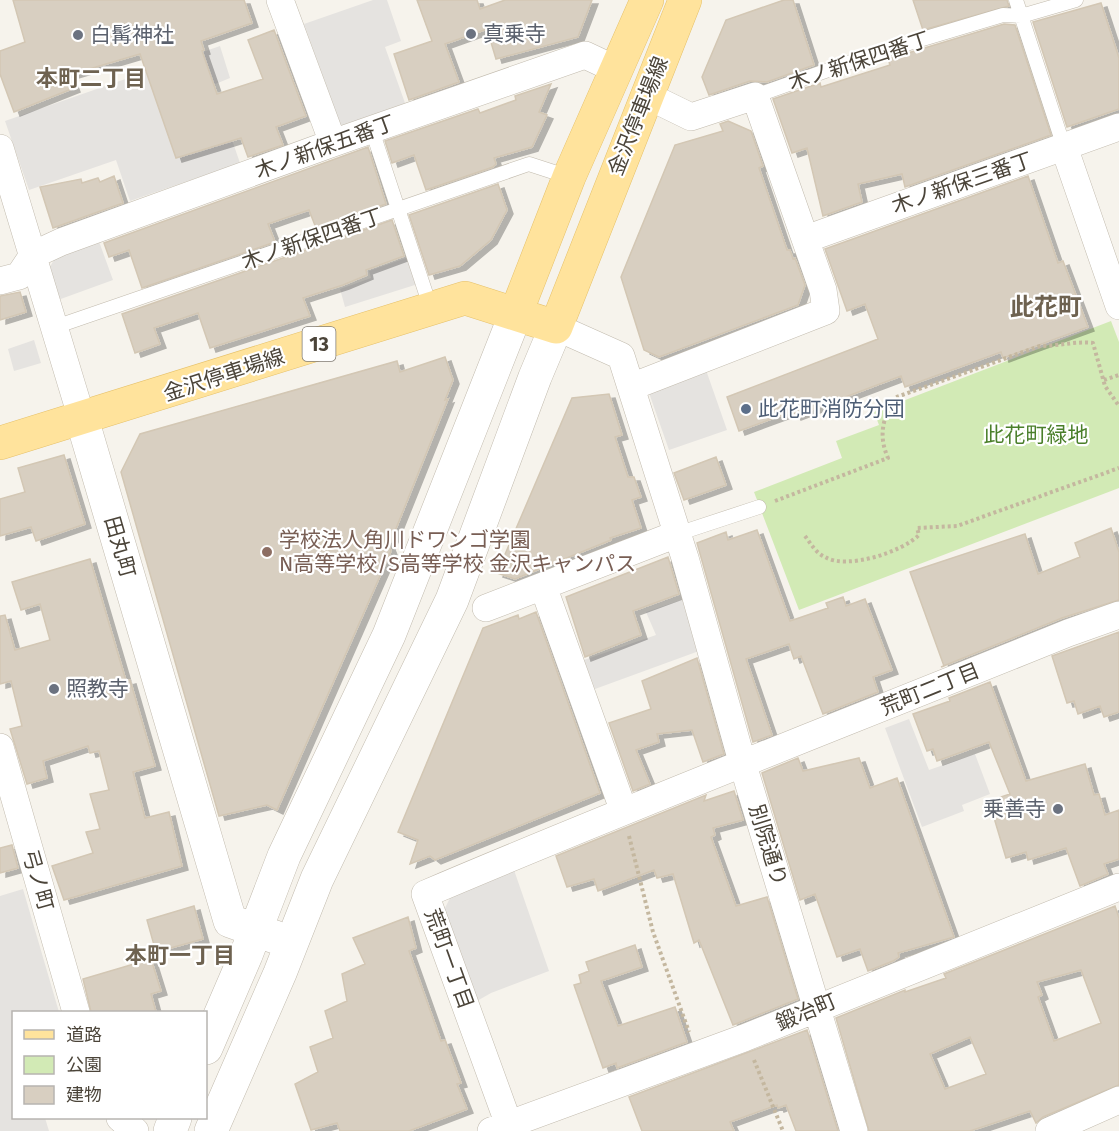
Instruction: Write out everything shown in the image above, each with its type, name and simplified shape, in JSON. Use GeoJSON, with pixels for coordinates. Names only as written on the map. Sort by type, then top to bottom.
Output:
{"type":"FeatureCollection","features":[{"type":"Feature","properties":{"kind":"main road","name":"金沢停車場線"},"geometry":{"type":"LineString","coordinates":[[516,313],[569,177],[647,0]]}},
{"type":"Feature","properties":{"kind":"main road","name":"金沢停車場線"},"geometry":{"type":"LineString","coordinates":[[0,443],[465,298],[556,327],[685,0]]}},
{"type":"Feature","properties":{"kind":"street"},"geometry":{"type":"LineString","coordinates":[[280,0],[333,143]]}},
{"type":"Feature","properties":{"kind":"street","name":"木ノ新保五番丁"},"geometry":{"type":"LineString","coordinates":[[33,255],[333,143],[585,55],[617,70]]}},
{"type":"Feature","properties":{"kind":"street","name":"木ノ新保四番丁"},"geometry":{"type":"LineString","coordinates":[[646,95],[691,117],[754,96]]}},
{"type":"Feature","properties":{"kind":"street"},"geometry":{"type":"LineString","coordinates":[[631,387],[826,311],[823,290],[806,239],[754,96]]}},
{"type":"Feature","properties":{"kind":"street","name":"木ノ新保三番丁"},"geometry":{"type":"LineString","coordinates":[[806,239],[1119,127]]}},
{"type":"Feature","properties":{"kind":"street"},"geometry":{"type":"LineString","coordinates":[[1064,147],[1119,306]]}},
{"type":"Feature","properties":{"kind":"street","name":"田丸町"},"geometry":{"type":"LineString","coordinates":[[0,148],[230,921],[256,930]]}},
{"type":"Feature","properties":{"kind":"street"},"geometry":{"type":"LineString","coordinates":[[0,281],[19,276],[33,255]]}},
{"type":"Feature","properties":{"kind":"street"},"geometry":{"type":"LineString","coordinates":[[207,1046],[256,930],[284,856],[389,635],[516,313]]}},
{"type":"Feature","properties":{"kind":"street"},"geometry":{"type":"LineString","coordinates":[[211,1131],[317,879],[452,600],[535,377],[556,327]]}},
{"type":"Feature","properties":{"kind":"street","name":"別院通り"},"geometry":{"type":"LineString","coordinates":[[556,327],[621,356],[681,546],[743,765],[818,1006],[854,1131]]}},
{"type":"Feature","properties":{"kind":"street"},"geometry":{"type":"LineString","coordinates":[[486,608],[543,586],[681,546]]}},
{"type":"Feature","properties":{"kind":"street"},"geometry":{"type":"LineString","coordinates":[[543,586],[623,809]]}},
{"type":"Feature","properties":{"kind":"street","name":"荒町二丁目"},"geometry":{"type":"LineString","coordinates":[[623,809],[743,765],[1068,633],[1119,615]]}},
{"type":"Feature","properties":{"kind":"street","name":"弓ノ町"},"geometry":{"type":"LineString","coordinates":[[0,747],[76,1011]]}},
{"type":"Feature","properties":{"kind":"street","name":"荒町一丁目"},"geometry":{"type":"LineString","coordinates":[[500,1128],[425,894],[623,809]]}},
{"type":"Feature","properties":{"kind":"street","name":"鍛冶町"},"geometry":{"type":"LineString","coordinates":[[500,1128],[744,1038],[818,1006],[1119,886]]}},
{"type":"Feature","properties":{"kind":"street"},"geometry":{"type":"LineString","coordinates":[[256,930],[292,943]]}},
{"type":"Feature","properties":{"kind":"street"},"geometry":{"type":"LineString","coordinates":[[1049,1131],[1119,1100]]}},
{"type":"Feature","properties":{"kind":"street"},"geometry":{"type":"LineString","coordinates":[[121,1119],[135,1131]]}},
{"type":"Feature","properties":{"kind":"lane"},"geometry":{"type":"LineString","coordinates":[[1016,0],[1064,147]]}},
{"type":"Feature","properties":{"kind":"lane","name":"木ノ新保四番丁"},"geometry":{"type":"LineString","coordinates":[[754,96],[879,52],[1003,15],[1021,16],[1076,0]]}},
{"type":"Feature","properties":{"kind":"lane"},"geometry":{"type":"LineString","coordinates":[[372,130],[431,309]]}},
{"type":"Feature","properties":{"kind":"lane","name":"木ノ新保四番丁"},"geometry":{"type":"LineString","coordinates":[[55,327],[529,164],[569,177]]}},
{"type":"Feature","properties":{"kind":"lane"},"geometry":{"type":"LineString","coordinates":[[681,546],[759,507]]}},
{"type":"Feature","properties":{"kind":"path"},"geometry":{"type":"LineString","coordinates":[[759,507],[888,458],[882,444],[882,428],[894,398],[1040,346],[1060,346],[1076,342],[1093,343],[1105,386],[1119,406]]}},
{"type":"Feature","properties":{"kind":"path"},"geometry":{"type":"LineString","coordinates":[[1104,380],[1119,375]]}},
{"type":"Feature","properties":{"kind":"path"},"geometry":{"type":"LineString","coordinates":[[805,536],[825,558],[843,562],[866,558],[909,545],[919,535],[917,528],[957,526],[1119,468]]}},
{"type":"Feature","properties":{"kind":"path"},"geometry":{"type":"LineString","coordinates":[[623,809],[653,932],[698,1055]]}},
{"type":"Feature","properties":{"kind":"path"},"geometry":{"type":"LineString","coordinates":[[744,1038],[783,1131]]}},
{"type":"Feature","properties":{"kind":"green space","name":"此花町緑地"},"geometry":{"type":"Polygon","coordinates":[[[1111,321],[1119,342],[1119,488],[799,610],[754,492],[842,458],[836,441],[879,425],[874,412],[1111,321]]]}},
{"type":"Feature","properties":{"kind":"shaded area"},"geometry":{"type":"Polygon","coordinates":[[[373,0],[387,0],[401,41],[385,47],[405,103],[341,126],[304,24],[373,0]]]}},
{"type":"Feature","properties":{"kind":"shaded area"},"geometry":{"type":"Polygon","coordinates":[[[220,46],[230,78],[213,85],[240,163],[130,201],[116,160],[29,190],[5,121],[220,46]]]}},
{"type":"Feature","properties":{"kind":"shaded area"},"geometry":{"type":"Polygon","coordinates":[[[97,236],[113,280],[58,300],[48,270],[54,260],[72,245],[97,236]]]}},
{"type":"Feature","properties":{"kind":"shaded area"},"geometry":{"type":"Polygon","coordinates":[[[409,257],[418,284],[345,307],[340,289],[371,278],[369,271],[409,257]]]}},
{"type":"Feature","properties":{"kind":"shaded area"},"geometry":{"type":"Polygon","coordinates":[[[34,340],[41,363],[14,371],[8,349],[34,340]]]}},
{"type":"Feature","properties":{"kind":"shaded area"},"geometry":{"type":"Polygon","coordinates":[[[706,370],[727,430],[669,450],[648,390],[706,370]]]}},
{"type":"Feature","properties":{"kind":"shaded area"},"geometry":{"type":"Polygon","coordinates":[[[684,599],[699,651],[595,689],[584,660],[656,635],[646,612],[684,599]]]}},
{"type":"Feature","properties":{"kind":"shaded area"},"geometry":{"type":"Polygon","coordinates":[[[909,719],[929,770],[975,754],[990,794],[962,805],[964,811],[922,827],[885,728],[909,719]]]}},
{"type":"Feature","properties":{"kind":"shaded area"},"geometry":{"type":"Polygon","coordinates":[[[514,870],[549,971],[491,993],[477,1001],[444,910],[451,896],[514,870]]]}},
{"type":"Feature","properties":{"kind":"shaded area"},"geometry":{"type":"Polygon","coordinates":[[[23,889],[59,1011],[12,1011],[12,1119],[45,1119],[49,1131],[0,1131],[0,896],[23,889]]]}},
{"type":"Feature","properties":{"kind":"building"},"geometry":{"type":"Polygon","coordinates":[[[13,0],[244,0],[252,23],[201,41],[204,50],[202,51],[217,94],[263,79],[248,40],[274,30],[306,116],[276,127],[283,145],[248,157],[241,138],[176,158],[140,54],[69,75],[74,88],[14,112],[0,74],[0,51],[25,42],[13,0]]]}},
{"type":"Feature","properties":{"kind":"building"},"geometry":{"type":"Polygon","coordinates":[[[417,0],[477,0],[480,9],[505,0],[592,0],[578,37],[496,59],[487,29],[445,44],[459,82],[409,100],[394,54],[432,41],[417,0]]]}},
{"type":"Feature","properties":{"kind":"building"},"geometry":{"type":"Polygon","coordinates":[[[784,0],[793,0],[814,65],[767,82],[750,81],[709,95],[702,77],[726,20],[784,0]]]}},
{"type":"Feature","properties":{"kind":"building"},"geometry":{"type":"Polygon","coordinates":[[[913,0],[1007,0],[1009,6],[923,30],[913,0]]]}},
{"type":"Feature","properties":{"kind":"building"},"geometry":{"type":"Polygon","coordinates":[[[1101,3],[1119,58],[1119,109],[1067,127],[1033,22],[1101,3]]]}},
{"type":"Feature","properties":{"kind":"building"},"geometry":{"type":"Polygon","coordinates":[[[1004,24],[1015,25],[1051,135],[905,187],[902,174],[858,184],[862,202],[823,216],[807,148],[792,153],[773,99],[820,83],[821,87],[890,65],[888,59],[1004,24]]]}},
{"type":"Feature","properties":{"kind":"building"},"geometry":{"type":"Polygon","coordinates":[[[551,84],[539,112],[547,115],[532,147],[494,158],[496,164],[493,167],[426,190],[414,155],[392,163],[385,141],[478,109],[480,113],[516,100],[515,96],[551,84]]]}},
{"type":"Feature","properties":{"kind":"building"},"geometry":{"type":"Polygon","coordinates":[[[728,121],[751,131],[763,166],[759,168],[787,250],[790,250],[793,259],[795,258],[805,285],[798,305],[659,357],[644,350],[621,277],[675,145],[723,131],[720,124],[728,121]]]}},
{"type":"Feature","properties":{"kind":"building"},"geometry":{"type":"Polygon","coordinates":[[[368,147],[386,204],[316,228],[309,210],[288,217],[268,224],[275,242],[142,288],[129,250],[109,257],[104,243],[368,147]]]}},
{"type":"Feature","properties":{"kind":"building"},"geometry":{"type":"Polygon","coordinates":[[[114,176],[123,203],[53,228],[40,187],[81,179],[82,183],[98,178],[100,182],[114,176]]]}},
{"type":"Feature","properties":{"kind":"building"},"geometry":{"type":"Polygon","coordinates":[[[1028,176],[1058,263],[1063,261],[1088,327],[1003,358],[1001,352],[905,387],[901,376],[795,416],[793,411],[739,431],[727,397],[878,339],[865,304],[847,311],[825,249],[1028,176]]]}},
{"type":"Feature","properties":{"kind":"building"},"geometry":{"type":"Polygon","coordinates":[[[498,184],[507,210],[491,240],[460,266],[429,275],[409,215],[498,184]]]}},
{"type":"Feature","properties":{"kind":"building"},"geometry":{"type":"Polygon","coordinates":[[[392,220],[404,256],[366,270],[367,275],[343,285],[303,298],[310,316],[210,348],[198,313],[154,328],[160,344],[135,353],[122,314],[392,220]]]}},
{"type":"Feature","properties":{"kind":"building"},"geometry":{"type":"Polygon","coordinates":[[[20,292],[26,312],[0,320],[0,296],[20,292]]]}},
{"type":"Feature","properties":{"kind":"building"},"geometry":{"type":"Polygon","coordinates":[[[445,357],[453,380],[445,400],[448,399],[389,546],[391,551],[277,810],[267,805],[219,816],[121,472],[140,434],[397,361],[400,372],[445,357]]]}},
{"type":"Feature","properties":{"kind":"building"},"geometry":{"type":"Polygon","coordinates":[[[609,394],[622,435],[615,437],[628,477],[634,477],[641,497],[632,500],[641,528],[610,538],[611,540],[515,579],[497,573],[572,398],[609,394]]]}},
{"type":"Feature","properties":{"kind":"building"},"geometry":{"type":"Polygon","coordinates":[[[64,455],[85,524],[36,541],[31,527],[0,536],[0,499],[25,492],[18,468],[64,455]]]}},
{"type":"Feature","properties":{"kind":"building"},"geometry":{"type":"Polygon","coordinates":[[[716,457],[726,485],[684,500],[674,473],[716,457]]]}},
{"type":"Feature","properties":{"kind":"building"},"geometry":{"type":"Polygon","coordinates":[[[1111,528],[1119,552],[1119,600],[1062,618],[944,666],[910,572],[1025,534],[1038,574],[1080,557],[1075,543],[1111,528]]]}},
{"type":"Feature","properties":{"kind":"building"},"geometry":{"type":"Polygon","coordinates":[[[757,530],[790,621],[828,608],[826,603],[843,597],[846,606],[865,599],[892,670],[873,677],[878,692],[823,714],[801,656],[794,659],[789,644],[746,659],[772,735],[753,742],[697,543],[726,532],[728,540],[757,530]]]}},
{"type":"Feature","properties":{"kind":"building"},"geometry":{"type":"Polygon","coordinates":[[[668,557],[679,594],[633,611],[641,635],[585,657],[566,597],[668,557]]]}},
{"type":"Feature","properties":{"kind":"building"},"geometry":{"type":"Polygon","coordinates":[[[90,559],[126,681],[130,680],[155,766],[133,772],[145,818],[169,812],[182,866],[64,900],[52,866],[93,853],[86,832],[100,829],[90,794],[109,790],[99,751],[90,753],[88,746],[43,761],[47,778],[27,784],[10,729],[22,726],[11,681],[0,684],[0,616],[5,615],[15,650],[50,640],[40,604],[21,610],[12,582],[90,559]]]}},
{"type":"Feature","properties":{"kind":"building"},"geometry":{"type":"Polygon","coordinates":[[[536,612],[600,793],[435,860],[430,856],[410,864],[418,840],[398,832],[483,628],[518,615],[519,619],[536,612]]]}},
{"type":"Feature","properties":{"kind":"building"},"geometry":{"type":"Polygon","coordinates":[[[1119,632],[1119,712],[1104,717],[1100,706],[1078,714],[1074,701],[1067,703],[1052,656],[1119,632]]]}},
{"type":"Feature","properties":{"kind":"building"},"geometry":{"type":"Polygon","coordinates":[[[697,658],[724,754],[703,762],[692,730],[657,734],[659,742],[636,750],[650,784],[633,791],[609,723],[651,709],[642,681],[697,658]]]}},
{"type":"Feature","properties":{"kind":"building"},"geometry":{"type":"Polygon","coordinates":[[[990,682],[1026,781],[1085,764],[1094,795],[1099,794],[1105,815],[1119,810],[1119,859],[1104,864],[1108,874],[1080,886],[1066,848],[1028,860],[1026,852],[1006,858],[989,801],[1010,794],[989,742],[937,761],[933,749],[927,751],[913,714],[950,701],[949,698],[990,682]]]}},
{"type":"Feature","properties":{"kind":"building"},"geometry":{"type":"Polygon","coordinates":[[[798,758],[803,771],[859,758],[870,788],[897,778],[954,937],[898,953],[899,957],[893,961],[868,971],[860,949],[837,957],[815,894],[800,900],[762,773],[798,758]]]}},
{"type":"Feature","properties":{"kind":"building"},"geometry":{"type":"Polygon","coordinates":[[[734,791],[743,820],[713,828],[715,835],[711,837],[736,906],[767,897],[798,999],[733,1025],[699,940],[694,943],[673,874],[657,878],[654,870],[598,891],[594,879],[567,887],[556,856],[706,795],[704,801],[734,791]]]}},
{"type":"Feature","properties":{"kind":"building"},"geometry":{"type":"Polygon","coordinates":[[[12,845],[18,868],[0,873],[0,848],[12,845]]]}},
{"type":"Feature","properties":{"kind":"building"},"geometry":{"type":"Polygon","coordinates":[[[194,906],[203,939],[156,952],[147,920],[194,906]]]}},
{"type":"Feature","properties":{"kind":"building"},"geometry":{"type":"Polygon","coordinates":[[[1115,906],[1119,918],[1119,1085],[1043,1117],[1036,1123],[1030,1111],[970,1131],[869,1131],[836,1018],[905,990],[905,992],[946,978],[944,974],[1115,906]],[[1081,970],[1037,982],[1042,995],[1038,997],[1054,1041],[1101,1023],[1081,970]],[[970,1037],[930,1054],[945,1089],[986,1074],[970,1037]]]}},
{"type":"Feature","properties":{"kind":"building"},"geometry":{"type":"Polygon","coordinates":[[[408,917],[416,948],[409,951],[441,1041],[445,1040],[461,1083],[457,1084],[467,1109],[409,1131],[340,1131],[337,1123],[311,1130],[295,1084],[318,1072],[310,1047],[333,1038],[325,1011],[347,1001],[342,974],[365,964],[353,938],[408,917]]]}},
{"type":"Feature","properties":{"kind":"building"},"geometry":{"type":"Polygon","coordinates":[[[635,945],[642,967],[601,981],[618,1026],[675,1007],[687,1042],[617,1068],[616,1063],[603,1068],[574,985],[581,983],[579,975],[589,971],[586,962],[635,945]]]}},
{"type":"Feature","properties":{"kind":"building"},"geometry":{"type":"Polygon","coordinates":[[[151,959],[161,991],[151,994],[156,1011],[91,1011],[83,979],[151,959]]]}},
{"type":"Feature","properties":{"kind":"building"},"geometry":{"type":"Polygon","coordinates":[[[807,1030],[838,1131],[796,1131],[786,1105],[778,1108],[777,1105],[730,1122],[734,1131],[642,1131],[629,1097],[807,1030]]]}},
{"type":"Feature","properties":{"kind":"place","name":"真乗寺"},"geometry":{"type":"Point","coordinates":[471,34]}},
{"type":"Feature","properties":{"kind":"place","name":"白髯神社"},"geometry":{"type":"Point","coordinates":[78,35]}},
{"type":"Feature","properties":{"kind":"place","name":"此花町消防分団"},"geometry":{"type":"Point","coordinates":[746,409]}},
{"type":"Feature","properties":{"kind":"place","name":"学校法人角川ドワンゴ学園 N高等学校/S高等学校 金沢キャンパス"},"geometry":{"type":"Point","coordinates":[267,552]}},
{"type":"Feature","properties":{"kind":"place","name":"照教寺"},"geometry":{"type":"Point","coordinates":[54,689]}},
{"type":"Feature","properties":{"kind":"place","name":"乗善寺"},"geometry":{"type":"Point","coordinates":[1058,809]}},
{"type":"Feature","properties":{"kind":"district","name":"本町二丁目"},"geometry":{"type":"Point","coordinates":[91,78]}},
{"type":"Feature","properties":{"kind":"district","name":"此花町"},"geometry":{"type":"Point","coordinates":[1046,307]}},
{"type":"Feature","properties":{"kind":"district","name":"本町一丁目"},"geometry":{"type":"Point","coordinates":[180,955]}}]}
